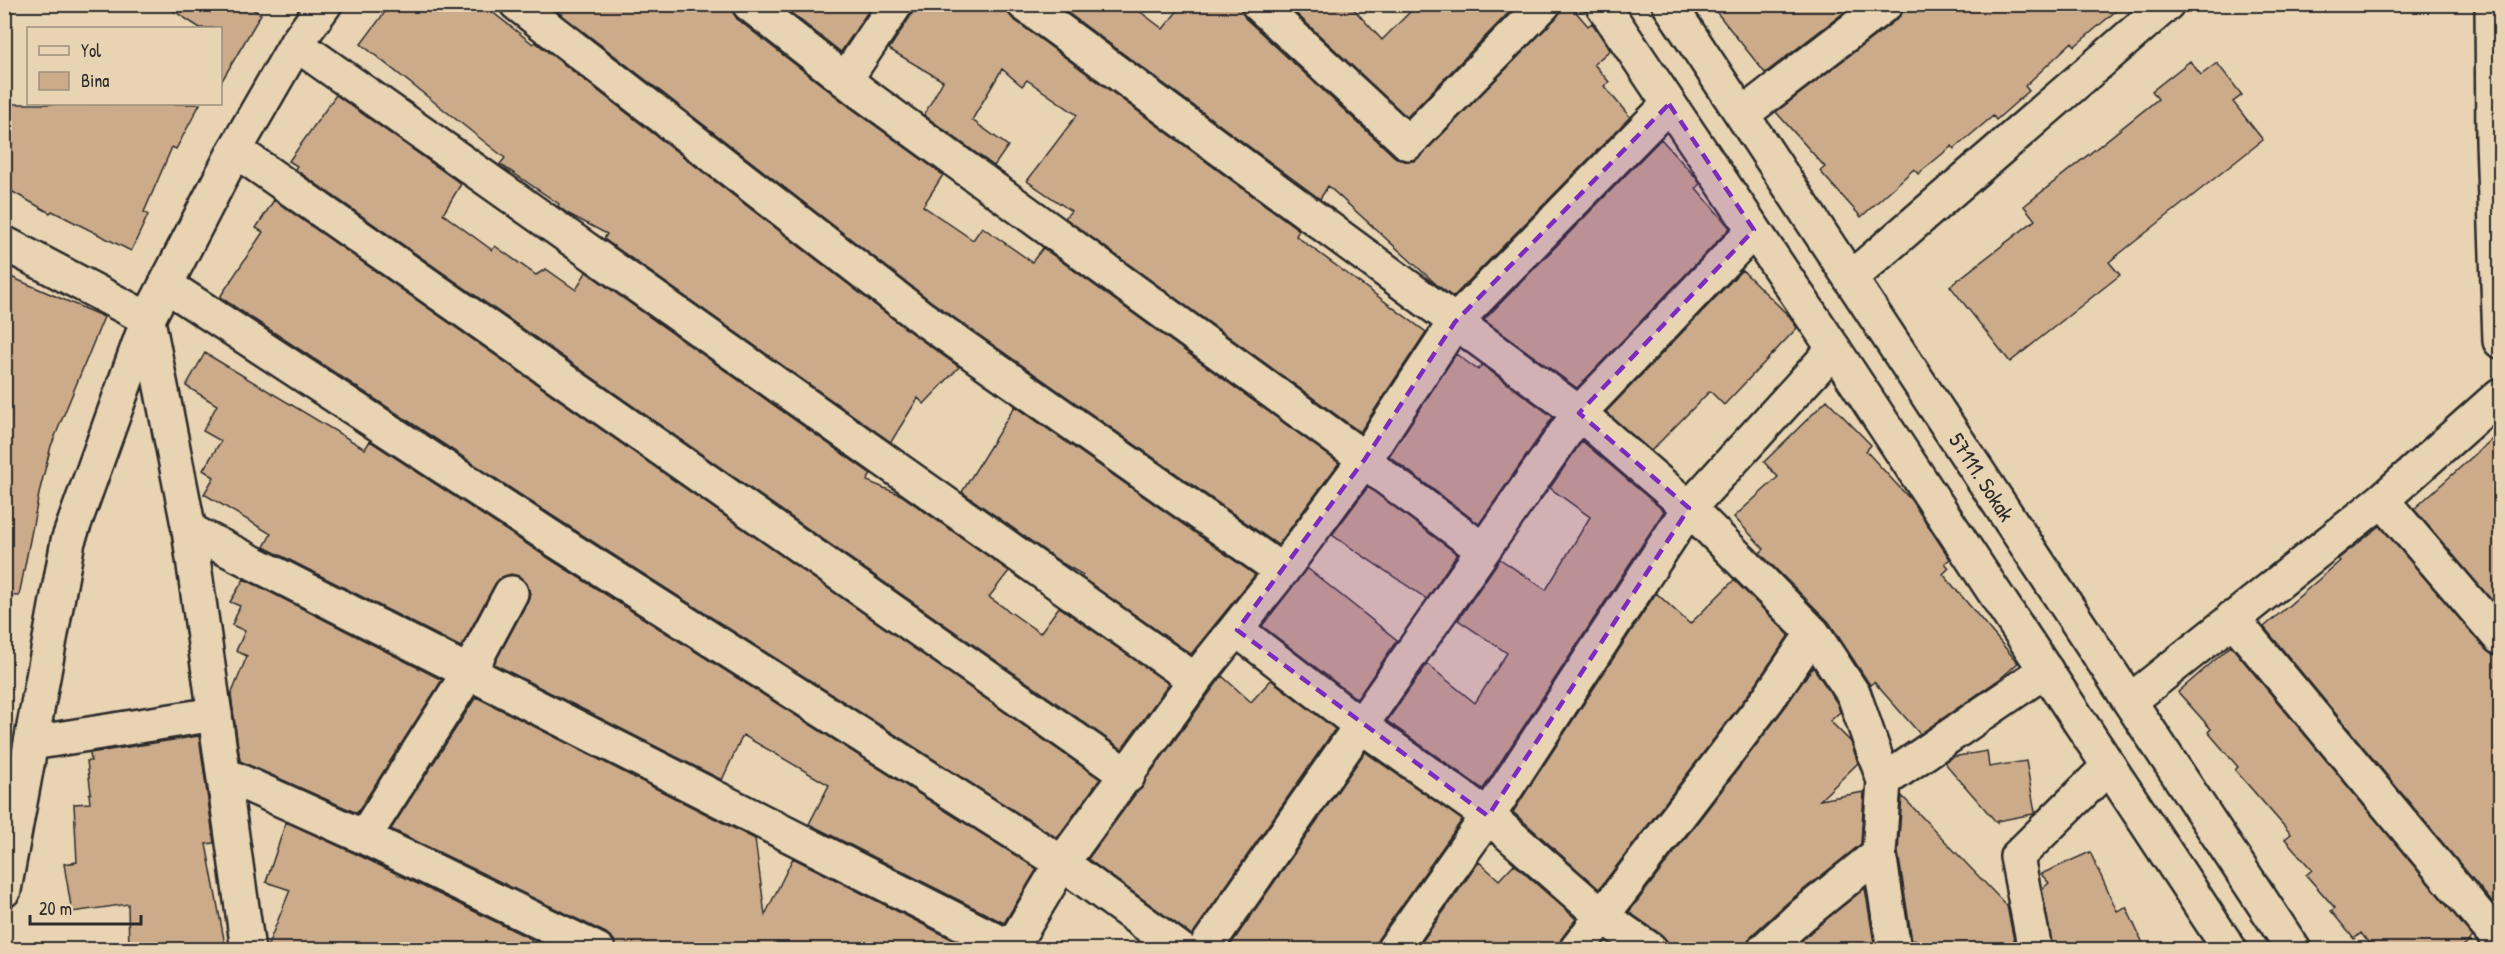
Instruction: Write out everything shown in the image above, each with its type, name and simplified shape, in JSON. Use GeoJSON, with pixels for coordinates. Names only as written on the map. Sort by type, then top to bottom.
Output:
{"type":"FeatureCollection","features":[{"type":"Feature","properties":{"kind":"street"},"geometry":{"type":"LineString","coordinates":[[4,890],[68,541],[148,319],[235,150],[296,44],[325,4]]}},
{"type":"Feature","properties":{"kind":"street"},"geometry":{"type":"LineString","coordinates":[[518,4],[921,317],[1282,571]]}},
{"type":"Feature","properties":{"kind":"street"},"geometry":{"type":"LineString","coordinates":[[749,4],[845,80],[1365,459],[1382,475],[1483,550]]}},
{"type":"Feature","properties":{"kind":"street"},"geometry":{"type":"LineString","coordinates":[[845,80],[896,4]]}},
{"type":"Feature","properties":{"kind":"street"},"geometry":{"type":"LineString","coordinates":[[1024,4],[1579,413],[1689,508],[1814,633],[1854,695],[1884,781],[1879,853],[1894,950]]}},
{"type":"Feature","properties":{"kind":"street"},"geometry":{"type":"LineString","coordinates":[[1258,4],[1408,143],[1544,4]]}},
{"type":"Feature","properties":{"kind":"street"},"geometry":{"type":"LineString","coordinates":[[1602,4],[1834,349],[2230,950]]}},
{"type":"Feature","properties":{"kind":"street","name":"57111. Sokak"},"geometry":{"type":"LineString","coordinates":[[1670,4],[2294,950]]}},
{"type":"Feature","properties":{"kind":"street"},"geometry":{"type":"LineString","coordinates":[[1743,114],[1886,4]]}},
{"type":"Feature","properties":{"kind":"street"},"geometry":{"type":"LineString","coordinates":[[1851,279],[2167,4]]}},
{"type":"Feature","properties":{"kind":"street"},"geometry":{"type":"LineString","coordinates":[[2492,4],[2500,332]]}},
{"type":"Feature","properties":{"kind":"street"},"geometry":{"type":"LineString","coordinates":[[296,44],[1195,680]]}},
{"type":"Feature","properties":{"kind":"street"},"geometry":{"type":"LineString","coordinates":[[189,530],[1010,949],[1062,863],[1128,776],[1195,680],[1237,630],[1365,459],[1455,322],[1669,104]]}},
{"type":"Feature","properties":{"kind":"street"},"geometry":{"type":"LineString","coordinates":[[235,150],[1128,776]]}},
{"type":"Feature","properties":{"kind":"street"},"geometry":{"type":"LineString","coordinates":[[1204,950],[1579,413],[1754,230]]}},
{"type":"Feature","properties":{"kind":"street"},"geometry":{"type":"LineString","coordinates":[[4,243],[148,319]]}},
{"type":"Feature","properties":{"kind":"street"},"geometry":{"type":"LineString","coordinates":[[166,285],[552,538],[1062,863],[1181,950]]}},
{"type":"Feature","properties":{"kind":"street"},"geometry":{"type":"LineString","coordinates":[[148,319],[189,530],[248,950]]}},
{"type":"Feature","properties":{"kind":"street"},"geometry":{"type":"LineString","coordinates":[[1393,950],[1488,816],[1689,508],[1834,349]]}},
{"type":"Feature","properties":{"kind":"street"},"geometry":{"type":"LineString","coordinates":[[2130,701],[2382,500],[2500,395]]}},
{"type":"Feature","properties":{"kind":"street"},"geometry":{"type":"LineString","coordinates":[[2382,500],[2500,638]]}},
{"type":"Feature","properties":{"kind":"street"},"geometry":{"type":"LineString","coordinates":[[364,837],[469,672],[511,593]]}},
{"type":"Feature","properties":{"kind":"street"},"geometry":{"type":"LineString","coordinates":[[2232,618],[2500,941]]}},
{"type":"Feature","properties":{"kind":"street"},"geometry":{"type":"LineString","coordinates":[[1237,630],[1360,725],[1488,816],[1602,916],[1651,950]]}},
{"type":"Feature","properties":{"kind":"street"},"geometry":{"type":"LineString","coordinates":[[1576,950],[1768,699],[1814,633]]}},
{"type":"Feature","properties":{"kind":"street"},"geometry":{"type":"LineString","coordinates":[[1884,781],[2046,670]]}},
{"type":"Feature","properties":{"kind":"street"},"geometry":{"type":"LineString","coordinates":[[32,743],[215,714]]}},
{"type":"Feature","properties":{"kind":"street"},"geometry":{"type":"LineString","coordinates":[[2035,950],[2017,857],[2109,766]]}},
{"type":"Feature","properties":{"kind":"street"},"geometry":{"type":"LineString","coordinates":[[224,774],[364,837],[598,950]]}},
{"type":"Feature","properties":{"kind":"street"},"geometry":{"type":"LineString","coordinates":[[1764,950],[1800,916],[1879,853]]}},
{"type":"Feature","properties":{"kind":"highlighted area"},"geometry":{"type":"Polygon","coordinates":[[[1669,104],[1754,230],[1579,413],[1689,508],[1488,816],[1237,630],[1365,459],[1455,322],[1669,104]]]}},
{"type":"Feature","properties":{"kind":"building"},"geometry":{"type":"Polygon","coordinates":[[[163,4],[251,4],[249,7],[261,14],[222,81],[222,27],[198,27],[163,4]]]}},
{"type":"Feature","properties":{"kind":"building"},"geometry":{"type":"Polygon","coordinates":[[[391,4],[482,4],[533,44],[535,42],[910,332],[959,367],[924,404],[918,398],[891,442],[604,239],[607,234],[567,213],[558,206],[559,204],[500,164],[505,158],[361,44],[391,4]]]}},
{"type":"Feature","properties":{"kind":"building"},"geometry":{"type":"Polygon","coordinates":[[[561,4],[731,4],[737,19],[851,108],[943,175],[923,206],[973,240],[982,227],[1032,262],[1043,248],[1339,463],[1278,545],[932,302],[557,11],[561,4]]]}},
{"type":"Feature","properties":{"kind":"building"},"geometry":{"type":"Polygon","coordinates":[[[780,4],[873,4],[841,52],[780,4]]]}},
{"type":"Feature","properties":{"kind":"building"},"geometry":{"type":"Polygon","coordinates":[[[915,4],[1006,4],[1007,12],[1013,19],[1299,230],[1296,236],[1426,332],[1360,432],[1065,218],[1071,211],[1027,181],[1077,115],[1027,80],[1022,86],[1002,69],[972,120],[1008,146],[994,166],[924,115],[943,81],[889,49],[912,14],[915,4]]]}},
{"type":"Feature","properties":{"kind":"building"},"geometry":{"type":"Polygon","coordinates":[[[1056,4],[1130,4],[1163,29],[1183,4],[1240,4],[1245,18],[1395,157],[1404,161],[1414,161],[1557,17],[1562,4],[1569,4],[1588,26],[1592,23],[1610,50],[1594,64],[1609,82],[1604,86],[1630,117],[1453,297],[1328,186],[1320,199],[1056,4]]]}},
{"type":"Feature","properties":{"kind":"building"},"geometry":{"type":"Polygon","coordinates":[[[1286,4],[1349,4],[1382,40],[1418,4],[1517,4],[1407,117],[1286,4]]]}},
{"type":"Feature","properties":{"kind":"building"},"geometry":{"type":"Polygon","coordinates":[[[1710,4],[1855,4],[1765,73],[1710,4]]]}},
{"type":"Feature","properties":{"kind":"building"},"geometry":{"type":"Polygon","coordinates":[[[1904,4],[2124,4],[2075,46],[2072,42],[2025,86],[2029,91],[1996,120],[1993,116],[1954,149],[1952,146],[1918,174],[1914,169],[1861,217],[1820,171],[1825,167],[1776,112],[1897,19],[1903,12],[1904,4]]]}},
{"type":"Feature","properties":{"kind":"building"},"geometry":{"type":"Polygon","coordinates":[[[2190,61],[2201,75],[2217,63],[2242,95],[2233,102],[2263,140],[2109,262],[2120,275],[2010,362],[1950,286],[2035,220],[2024,206],[2158,99],[2152,91],[2190,61]]]}},
{"type":"Feature","properties":{"kind":"building"},"geometry":{"type":"Polygon","coordinates":[[[336,95],[461,184],[443,214],[492,250],[495,246],[536,275],[546,269],[576,290],[586,272],[871,474],[867,481],[901,495],[1009,571],[989,597],[1040,633],[1059,607],[1169,684],[1122,749],[295,169],[297,166],[289,161],[336,95]]]}},
{"type":"Feature","properties":{"kind":"building"},"geometry":{"type":"Polygon","coordinates":[[[4,104],[199,105],[176,149],[172,147],[144,212],[148,215],[131,251],[52,211],[50,213],[4,187],[4,104]]]}},
{"type":"Feature","properties":{"kind":"building"},"geometry":{"type":"Polygon","coordinates":[[[1661,139],[1697,179],[1700,184],[1696,188],[1730,228],[1577,388],[1484,320],[1661,139]]]}},
{"type":"Feature","properties":{"kind":"building"},"geometry":{"type":"Polygon","coordinates":[[[274,200],[1100,779],[1057,838],[562,522],[220,297],[263,232],[256,228],[274,200]]]}},
{"type":"Feature","properties":{"kind":"building"},"geometry":{"type":"Polygon","coordinates":[[[1742,270],[1790,317],[1797,328],[1724,405],[1710,391],[1651,451],[1606,412],[1742,270]]]}},
{"type":"Feature","properties":{"kind":"building"},"geometry":{"type":"Polygon","coordinates":[[[4,274],[104,317],[51,446],[19,596],[4,595],[4,274]]]}},
{"type":"Feature","properties":{"kind":"building"},"geometry":{"type":"Polygon","coordinates":[[[205,353],[365,449],[370,441],[542,554],[1037,869],[1004,923],[809,824],[829,785],[743,735],[722,780],[494,664],[528,601],[530,593],[527,584],[519,576],[511,574],[502,577],[495,584],[461,647],[264,547],[271,534],[204,494],[214,477],[203,470],[221,441],[203,431],[217,405],[186,386],[205,353]]]}},
{"type":"Feature","properties":{"kind":"building"},"geometry":{"type":"Polygon","coordinates":[[[1456,354],[1478,370],[1482,365],[1553,417],[1479,524],[1389,456],[1456,354]]]}},
{"type":"Feature","properties":{"kind":"building"},"geometry":{"type":"Polygon","coordinates":[[[1827,400],[1871,445],[1866,451],[1911,500],[1950,559],[1945,563],[1949,568],[1943,574],[2018,663],[2001,678],[1920,734],[1874,682],[1870,685],[1829,622],[1760,553],[1764,549],[1734,517],[1778,477],[1764,462],[1827,400]]]}},
{"type":"Feature","properties":{"kind":"building"},"geometry":{"type":"Polygon","coordinates":[[[1015,406],[1255,575],[1191,654],[1081,577],[1083,575],[1062,563],[962,492],[1015,406]]]}},
{"type":"Feature","properties":{"kind":"building"},"geometry":{"type":"Polygon","coordinates":[[[2500,432],[2500,610],[2414,509],[2500,432]]]}},
{"type":"Feature","properties":{"kind":"building"},"geometry":{"type":"Polygon","coordinates":[[[1582,441],[1664,511],[1483,789],[1387,721],[1427,664],[1475,703],[1507,653],[1458,620],[1500,559],[1546,590],[1590,517],[1550,488],[1582,441]]]}},
{"type":"Feature","properties":{"kind":"building"},"geometry":{"type":"Polygon","coordinates":[[[1368,487],[1457,554],[1427,599],[1332,535],[1368,487]]]}},
{"type":"Feature","properties":{"kind":"building"},"geometry":{"type":"Polygon","coordinates":[[[2380,526],[2486,650],[2493,655],[2500,656],[2500,912],[2264,627],[2340,561],[2338,559],[2380,526]]]}},
{"type":"Feature","properties":{"kind":"building"},"geometry":{"type":"Polygon","coordinates":[[[1307,568],[1397,640],[1357,699],[1262,626],[1307,568]]]}},
{"type":"Feature","properties":{"kind":"building"},"geometry":{"type":"Polygon","coordinates":[[[244,579],[442,680],[357,813],[240,761],[231,695],[247,656],[236,651],[245,631],[232,625],[240,606],[230,602],[244,579]]]}},
{"type":"Feature","properties":{"kind":"building"},"geometry":{"type":"Polygon","coordinates":[[[1734,580],[1789,635],[1753,688],[1599,889],[1513,812],[1656,593],[1690,624],[1734,580]]]}},
{"type":"Feature","properties":{"kind":"building"},"geometry":{"type":"Polygon","coordinates":[[[2231,646],[2473,937],[2459,950],[2374,950],[2361,933],[2354,939],[2331,911],[2335,908],[2306,875],[2312,870],[2285,839],[2291,834],[2235,770],[2238,767],[2208,732],[2211,729],[2178,692],[2231,646]]]}},
{"type":"Feature","properties":{"kind":"building"},"geometry":{"type":"Polygon","coordinates":[[[1813,667],[1837,703],[1840,712],[1830,721],[1851,742],[1858,763],[1820,800],[1864,792],[1861,844],[1788,902],[1751,936],[1746,950],[1669,950],[1668,942],[1662,935],[1629,912],[1783,710],[1813,667]]]}},
{"type":"Feature","properties":{"kind":"building"},"geometry":{"type":"Polygon","coordinates":[[[1222,676],[1251,702],[1271,680],[1335,729],[1192,935],[1088,859],[1136,793],[1143,787],[1146,779],[1222,676]]]}},
{"type":"Feature","properties":{"kind":"building"},"geometry":{"type":"Polygon","coordinates":[[[476,697],[755,839],[765,915],[793,858],[973,950],[617,950],[614,940],[606,933],[391,829],[476,697]]]}},
{"type":"Feature","properties":{"kind":"building"},"geometry":{"type":"Polygon","coordinates":[[[199,736],[214,843],[206,844],[226,950],[129,950],[128,904],[72,912],[64,864],[77,862],[74,804],[90,803],[87,761],[91,761],[90,753],[199,736]]]}},
{"type":"Feature","properties":{"kind":"building"},"geometry":{"type":"Polygon","coordinates":[[[1987,751],[1989,767],[2026,761],[2035,812],[2033,814],[1997,821],[1997,823],[1944,762],[1952,757],[1987,751]]]}},
{"type":"Feature","properties":{"kind":"building"},"geometry":{"type":"Polygon","coordinates":[[[1365,752],[1462,820],[1378,939],[1374,950],[1227,950],[1365,752]]]}},
{"type":"Feature","properties":{"kind":"building"},"geometry":{"type":"Polygon","coordinates":[[[1902,796],[2007,906],[2016,950],[1919,950],[1916,940],[1912,941],[1898,852],[1902,796]]]}},
{"type":"Feature","properties":{"kind":"building"},"geometry":{"type":"Polygon","coordinates":[[[286,822],[554,950],[266,950],[290,890],[266,882],[286,822]]]}},
{"type":"Feature","properties":{"kind":"building"},"geometry":{"type":"Polygon","coordinates":[[[2090,852],[2117,911],[2126,907],[2146,950],[2053,950],[2042,889],[2049,883],[2041,874],[2090,852]]]}},
{"type":"Feature","properties":{"kind":"building"},"geometry":{"type":"Polygon","coordinates":[[[1479,862],[1499,880],[1514,864],[1576,919],[1561,939],[1558,950],[1416,950],[1479,862]]]}},
{"type":"Feature","properties":{"kind":"building"},"geometry":{"type":"Polygon","coordinates":[[[1865,888],[1875,949],[1792,950],[1812,931],[1865,888]]]}}]}
